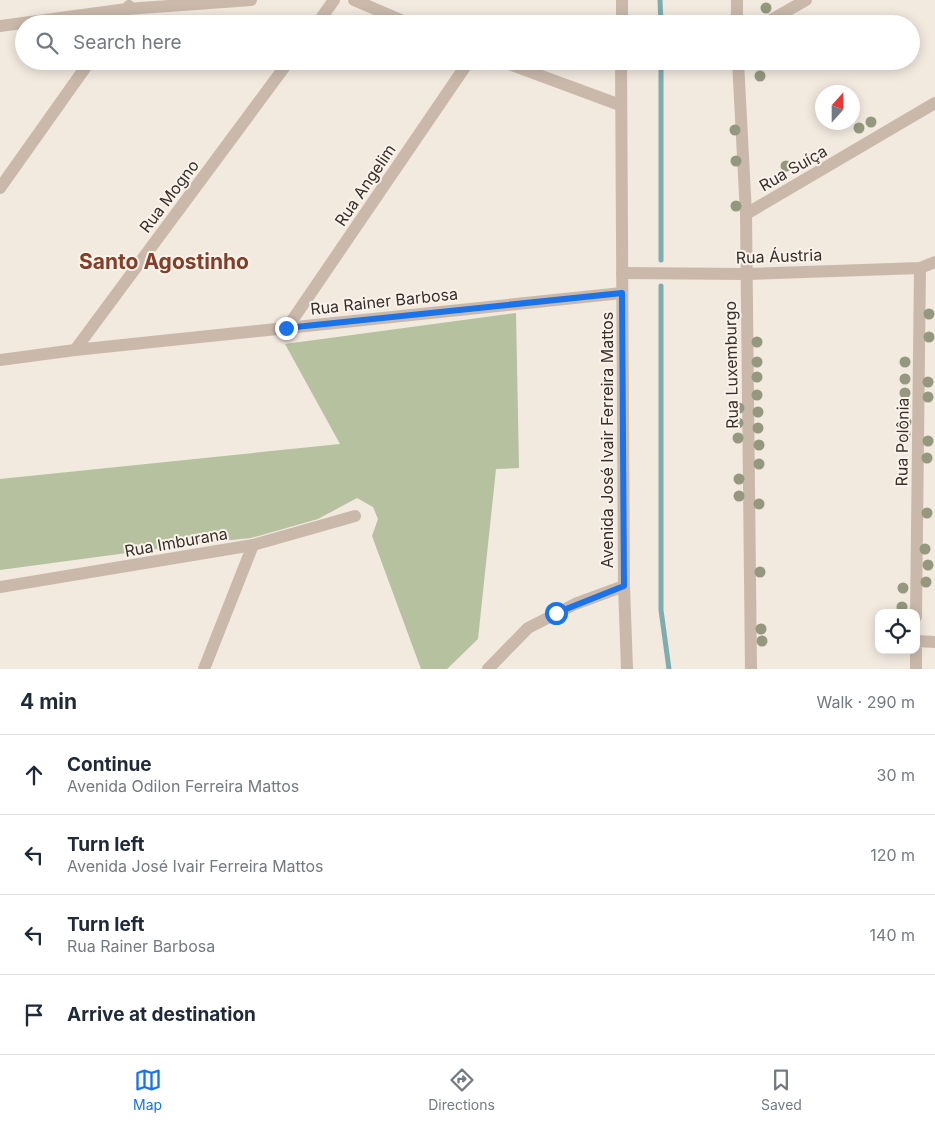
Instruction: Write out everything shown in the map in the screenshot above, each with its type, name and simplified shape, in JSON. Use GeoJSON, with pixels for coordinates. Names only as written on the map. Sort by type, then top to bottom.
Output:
{"type":"FeatureCollection","features":[{"type":"Feature","properties":{"kind":"street"},"geometry":{"type":"LineString","coordinates":[[65,15],[130,4],[251,0]]}},
{"type":"Feature","properties":{"kind":"street"},"geometry":{"type":"LineString","coordinates":[[323,15],[334,0]]}},
{"type":"Feature","properties":{"kind":"street"},"geometry":{"type":"LineString","coordinates":[[354,0],[389,15]]}},
{"type":"Feature","properties":{"kind":"street"},"geometry":{"type":"LineString","coordinates":[[622,0],[622,15]]}},
{"type":"Feature","properties":{"kind":"street"},"geometry":{"type":"LineString","coordinates":[[737,0],[737,15]]}},
{"type":"Feature","properties":{"kind":"street"},"geometry":{"type":"LineString","coordinates":[[780,15],[806,0]]}},
{"type":"Feature","properties":{"kind":"street"},"geometry":{"type":"LineString","coordinates":[[122,15],[130,4]]}},
{"type":"Feature","properties":{"kind":"street"},"geometry":{"type":"LineString","coordinates":[[0,26],[15,23]]}},
{"type":"Feature","properties":{"kind":"street"},"geometry":{"type":"LineString","coordinates":[[0,188],[84,70]]}},
{"type":"Feature","properties":{"kind":"street","name":"Rua Mogno"},"geometry":{"type":"LineString","coordinates":[[75,350],[282,70]]}},
{"type":"Feature","properties":{"kind":"street","name":"Rua Angelim"},"geometry":{"type":"LineString","coordinates":[[286,328],[463,70]]}},
{"type":"Feature","properties":{"kind":"street"},"geometry":{"type":"LineString","coordinates":[[525,70],[620,105]]}},
{"type":"Feature","properties":{"kind":"street","name":"Avenida José Ivair Ferreira Mattos"},"geometry":{"type":"LineString","coordinates":[[621,70],[626,669]]}},
{"type":"Feature","properties":{"kind":"street","name":"Rua Luxemburgo"},"geometry":{"type":"LineString","coordinates":[[738,70],[746,214],[751,669]]}},
{"type":"Feature","properties":{"kind":"street","name":"Rua Suíça"},"geometry":{"type":"LineString","coordinates":[[746,214],[935,103]]}},
{"type":"Feature","properties":{"kind":"street","name":"Rua Áustria"},"geometry":{"type":"LineString","coordinates":[[622,273],[747,274],[920,268],[935,262]]}},
{"type":"Feature","properties":{"kind":"street","name":"Rua Polônia"},"geometry":{"type":"LineString","coordinates":[[916,609],[920,268]]}},
{"type":"Feature","properties":{"kind":"street","name":"Rua Rainer Barbosa"},"geometry":{"type":"LineString","coordinates":[[0,360],[75,350],[622,293]]}},
{"type":"Feature","properties":{"kind":"street","name":"Rua Imburana"},"geometry":{"type":"LineString","coordinates":[[0,587],[253,545],[356,516]]}},
{"type":"Feature","properties":{"kind":"street"},"geometry":{"type":"LineString","coordinates":[[204,669],[253,545]]}},
{"type":"Feature","properties":{"kind":"street"},"geometry":{"type":"LineString","coordinates":[[488,669],[528,628],[575,604],[624,586]]}},
{"type":"Feature","properties":{"kind":"street"},"geometry":{"type":"LineString","coordinates":[[920,642],[935,642]]}},
{"type":"Feature","properties":{"kind":"street"},"geometry":{"type":"LineString","coordinates":[[916,654],[916,669]]}},
{"type":"Feature","properties":{"kind":"green space"},"geometry":{"type":"Polygon","coordinates":[[[516,313],[519,468],[496,469],[478,639],[447,669],[421,669],[372,536],[378,519],[373,507],[357,498],[318,519],[251,538],[0,570],[0,479],[340,444],[285,344],[516,313]]]}},
{"type":"Feature","properties":{"kind":"waterway"},"geometry":{"type":"LineString","coordinates":[[660,0],[661,15]]}},
{"type":"Feature","properties":{"kind":"waterway"},"geometry":{"type":"LineString","coordinates":[[661,70],[661,260]]}},
{"type":"Feature","properties":{"kind":"waterway"},"geometry":{"type":"LineString","coordinates":[[661,286],[661,610],[669,669]]}},
{"type":"Feature","properties":{"kind":"district","name":"Santo Agostinho"},"geometry":{"type":"Point","coordinates":[164,262]}},
{"type":"Feature","properties":{"kind":"route"},"geometry":{"type":"LineString","coordinates":[[286,328],[622,293],[624,586],[556,613]]}}]}
